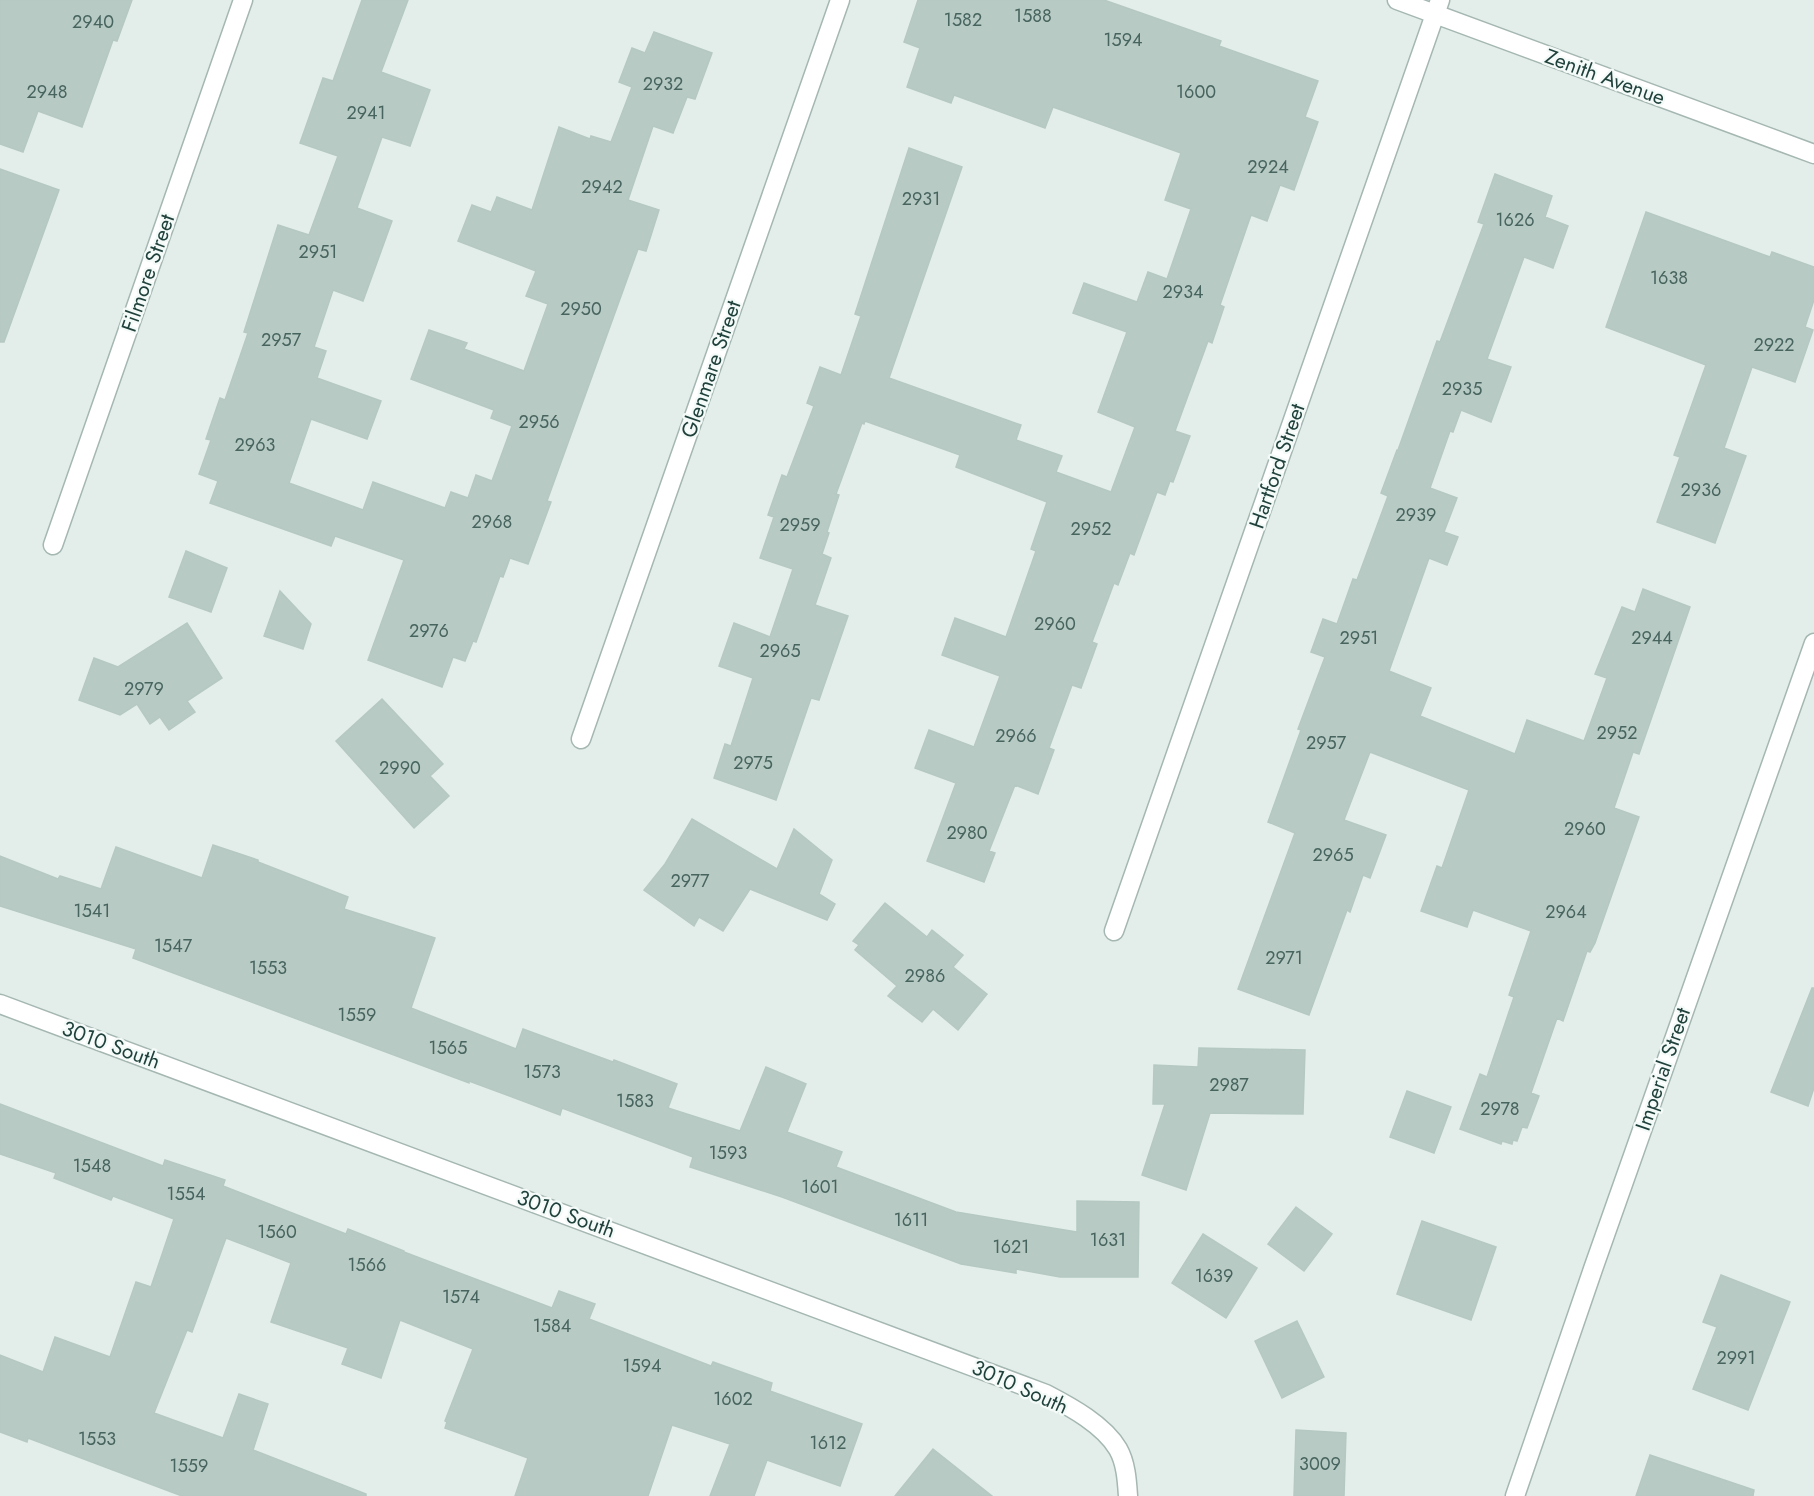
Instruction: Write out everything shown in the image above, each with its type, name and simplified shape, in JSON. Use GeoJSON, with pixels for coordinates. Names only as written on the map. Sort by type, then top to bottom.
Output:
{"type":"FeatureCollection","features":[{"type":"Feature","properties":{"kind":"street","name":"Filmore Street"},"geometry":{"type":"LineString","coordinates":[[53,545],[243,0]]}},
{"type":"Feature","properties":{"kind":"street","name":"Glenmare Street"},"geometry":{"type":"LineString","coordinates":[[581,739],[840,0]]}},
{"type":"Feature","properties":{"kind":"street","name":"Zenith Avenue"},"geometry":{"type":"LineString","coordinates":[[1397,0],[1437,7],[1814,154]]}},
{"type":"Feature","properties":{"kind":"street","name":"Hartford Street"},"geometry":{"type":"LineString","coordinates":[[1114,931],[1437,7]]}},
{"type":"Feature","properties":{"kind":"street","name":"Imperial Street"},"geometry":{"type":"LineString","coordinates":[[1515,1496],[1814,643]]}},
{"type":"Feature","properties":{"kind":"street","name":"3010 South"},"geometry":{"type":"LineString","coordinates":[[0,1004],[1017,1382],[1072,1408],[1097,1426],[1118,1449],[1126,1475],[1128,1496]]}},
{"type":"Feature","properties":{"kind":"building"},"geometry":{"type":"Polygon","coordinates":[[[0,0],[132,0],[117,41],[113,40],[82,127],[38,111],[23,152],[0,144],[0,0]]]}},
{"type":"Feature","properties":{"kind":"building"},"geometry":{"type":"Polygon","coordinates":[[[362,0],[408,0],[381,72],[430,90],[410,146],[382,137],[357,208],[392,221],[363,301],[333,290],[314,347],[326,351],[317,378],[381,401],[367,439],[311,419],[289,483],[363,510],[373,482],[445,508],[451,492],[468,498],[476,475],[492,481],[512,426],[491,418],[494,410],[411,379],[429,330],[467,343],[464,349],[524,371],[548,304],[526,296],[536,271],[458,241],[472,205],[491,212],[497,197],[532,210],[559,127],[590,139],[591,136],[611,142],[632,87],[619,82],[632,48],[645,53],[654,32],[712,53],[695,99],[687,97],[673,133],[653,126],[628,200],[659,210],[646,251],[638,249],[547,501],[551,502],[528,564],[510,558],[503,577],[500,576],[476,642],[473,641],[465,661],[453,657],[442,687],[368,660],[404,560],[335,536],[331,546],[210,503],[218,481],[199,474],[211,440],[206,439],[220,398],[225,400],[248,333],[244,332],[278,225],[309,235],[338,156],[300,143],[323,78],[333,81],[362,0]]]}},
{"type":"Feature","properties":{"kind":"building"},"geometry":{"type":"Polygon","coordinates":[[[918,0],[1104,0],[1221,41],[1219,46],[1318,81],[1305,117],[1318,122],[1294,190],[1280,185],[1267,221],[1251,215],[1220,305],[1224,307],[1212,343],[1208,341],[1175,431],[1190,436],[1173,482],[1170,481],[1165,495],[1157,492],[1134,555],[1130,553],[1118,585],[1114,583],[1092,642],[1097,644],[1081,688],[1072,685],[1049,748],[1054,750],[1038,794],[1015,785],[989,851],[995,853],[984,882],[927,861],[956,783],[915,768],[929,730],[974,747],[1000,676],[942,655],[955,618],[1006,637],[1036,551],[1031,549],[1047,502],[956,467],[960,455],[865,421],[864,424],[862,423],[836,494],[839,495],[822,554],[831,558],[815,605],[848,616],[819,700],[811,698],[776,800],[714,778],[725,744],[731,746],[753,678],[719,666],[734,623],[770,637],[793,569],[760,558],[774,517],[768,515],[782,475],[787,477],[814,406],[807,403],[820,367],[841,375],[861,316],[855,314],[909,148],[962,167],[889,378],[1021,425],[1016,440],[1062,456],[1056,472],[1111,492],[1135,427],[1098,412],[1127,332],[1073,313],[1084,283],[1137,302],[1148,272],[1167,279],[1191,209],[1165,200],[1181,153],[1053,107],[1045,128],[954,95],[951,103],[907,87],[920,48],[904,42],[918,0]]]}},
{"type":"Feature","properties":{"kind":"building"},"geometry":{"type":"Polygon","coordinates":[[[0,169],[59,190],[4,342],[0,342],[0,169]]]}},
{"type":"Feature","properties":{"kind":"building"},"geometry":{"type":"Polygon","coordinates":[[[1495,174],[1552,196],[1545,217],[1568,226],[1553,268],[1524,257],[1487,359],[1511,367],[1491,422],[1461,410],[1453,432],[1450,431],[1430,488],[1457,498],[1444,532],[1458,537],[1447,565],[1429,558],[1389,671],[1431,688],[1420,716],[1515,754],[1527,720],[1584,741],[1607,678],[1595,674],[1622,607],[1635,612],[1643,589],[1690,607],[1639,754],[1633,752],[1614,808],[1639,817],[1595,943],[1590,952],[1587,951],[1563,1021],[1557,1018],[1531,1093],[1539,1096],[1527,1128],[1522,1127],[1517,1141],[1513,1140],[1512,1144],[1502,1141],[1501,1144],[1460,1129],[1480,1074],[1487,1077],[1514,997],[1509,995],[1531,931],[1473,910],[1467,927],[1421,911],[1437,866],[1442,868],[1469,790],[1370,752],[1344,820],[1386,835],[1370,878],[1363,875],[1350,912],[1347,910],[1309,1015],[1238,989],[1295,833],[1268,822],[1301,730],[1298,729],[1325,657],[1311,652],[1323,619],[1337,624],[1353,579],[1357,580],[1388,496],[1381,493],[1437,341],[1440,342],[1484,224],[1478,222],[1495,174]]]}},
{"type":"Feature","properties":{"kind":"building"},"geometry":{"type":"Polygon","coordinates":[[[1646,212],[1770,257],[1772,252],[1814,267],[1814,300],[1805,327],[1813,330],[1795,382],[1752,367],[1724,448],[1746,456],[1715,543],[1657,522],[1680,457],[1674,455],[1706,365],[1606,327],[1646,212]]]}},
{"type":"Feature","properties":{"kind":"building"},"geometry":{"type":"Polygon","coordinates":[[[186,551],[227,568],[211,612],[169,597],[186,551]]]}},
{"type":"Feature","properties":{"kind":"building"},"geometry":{"type":"Polygon","coordinates":[[[280,591],[311,624],[303,649],[264,636],[280,591]]]}},
{"type":"Feature","properties":{"kind":"building"},"geometry":{"type":"Polygon","coordinates":[[[187,623],[222,678],[187,701],[195,712],[169,730],[160,717],[150,724],[137,704],[120,715],[79,700],[94,658],[118,667],[187,623]]]}},
{"type":"Feature","properties":{"kind":"building"},"geometry":{"type":"Polygon","coordinates":[[[382,699],[443,764],[430,776],[449,796],[414,828],[336,741],[382,699]]]}},
{"type":"Feature","properties":{"kind":"building"},"geometry":{"type":"Polygon","coordinates":[[[692,819],[777,869],[794,829],[832,860],[819,894],[835,904],[827,920],[750,889],[723,931],[699,917],[694,926],[644,890],[665,864],[692,819]]]}},
{"type":"Feature","properties":{"kind":"building"},"geometry":{"type":"Polygon","coordinates":[[[213,845],[258,860],[258,862],[348,897],[344,909],[435,938],[411,1008],[516,1049],[523,1029],[677,1084],[668,1108],[740,1131],[766,1067],[806,1084],[787,1132],[842,1152],[836,1167],[956,1212],[1077,1232],[1077,1201],[1139,1202],[1138,1277],[1060,1277],[1016,1269],[1016,1273],[961,1264],[782,1197],[690,1167],[693,1157],[562,1108],[560,1115],[133,958],[136,949],[0,906],[0,856],[58,879],[60,876],[101,889],[116,847],[202,878],[213,845]]]}},
{"type":"Feature","properties":{"kind":"building"},"geometry":{"type":"Polygon","coordinates":[[[885,903],[927,937],[932,930],[963,955],[953,967],[987,994],[958,1030],[933,1009],[922,1022],[888,996],[897,986],[855,950],[859,945],[853,941],[885,903]]]}},
{"type":"Feature","properties":{"kind":"building"},"geometry":{"type":"Polygon","coordinates":[[[1812,988],[1814,988],[1814,1088],[1808,1106],[1771,1092],[1812,988]]]}},
{"type":"Feature","properties":{"kind":"building"},"geometry":{"type":"Polygon","coordinates":[[[1199,1048],[1305,1050],[1303,1114],[1210,1113],[1186,1190],[1142,1175],[1165,1104],[1153,1104],[1154,1065],[1198,1067],[1199,1048]]]}},
{"type":"Feature","properties":{"kind":"building"},"geometry":{"type":"Polygon","coordinates":[[[1407,1091],[1451,1107],[1434,1153],[1390,1137],[1407,1091]]]}},
{"type":"Feature","properties":{"kind":"building"},"geometry":{"type":"Polygon","coordinates":[[[0,1104],[163,1166],[165,1160],[225,1180],[223,1186],[346,1234],[348,1229],[552,1308],[559,1291],[595,1304],[589,1319],[711,1366],[713,1362],[772,1383],[770,1391],[862,1424],[840,1486],[767,1460],[754,1496],[710,1496],[730,1444],[672,1425],[648,1496],[515,1496],[528,1458],[445,1428],[447,1422],[445,1421],[473,1349],[400,1320],[381,1378],[342,1364],[348,1348],[271,1322],[291,1263],[226,1238],[192,1332],[187,1330],[154,1413],[223,1438],[239,1394],[268,1404],[253,1450],[366,1494],[366,1496],[182,1496],[28,1438],[27,1442],[0,1432],[0,1355],[43,1372],[55,1337],[110,1357],[136,1282],[151,1287],[174,1219],[113,1196],[111,1200],[54,1178],[56,1173],[0,1154],[0,1104]]]}},
{"type":"Feature","properties":{"kind":"building"},"geometry":{"type":"Polygon","coordinates":[[[1296,1207],[1332,1234],[1304,1271],[1268,1244],[1296,1207]]]}},
{"type":"Feature","properties":{"kind":"building"},"geometry":{"type":"Polygon","coordinates":[[[1422,1221],[1496,1247],[1471,1320],[1397,1294],[1422,1221]]]}},
{"type":"Feature","properties":{"kind":"building"},"geometry":{"type":"Polygon","coordinates":[[[1203,1234],[1257,1268],[1226,1318],[1172,1283],[1203,1234]]]}},
{"type":"Feature","properties":{"kind":"building"},"geometry":{"type":"Polygon","coordinates":[[[1721,1275],[1790,1302],[1748,1410],[1693,1389],[1717,1327],[1703,1322],[1721,1275]]]}},
{"type":"Feature","properties":{"kind":"building"},"geometry":{"type":"Polygon","coordinates":[[[1297,1321],[1324,1377],[1282,1398],[1255,1341],[1297,1321]]]}},
{"type":"Feature","properties":{"kind":"building"},"geometry":{"type":"Polygon","coordinates":[[[1296,1430],[1346,1433],[1344,1496],[1294,1496],[1296,1430]]]}},
{"type":"Feature","properties":{"kind":"building"},"geometry":{"type":"Polygon","coordinates":[[[933,1449],[992,1496],[895,1496],[933,1449]]]}},
{"type":"Feature","properties":{"kind":"building"},"geometry":{"type":"Polygon","coordinates":[[[1650,1455],[1754,1490],[1753,1496],[1636,1496],[1650,1455]]]}}]}
